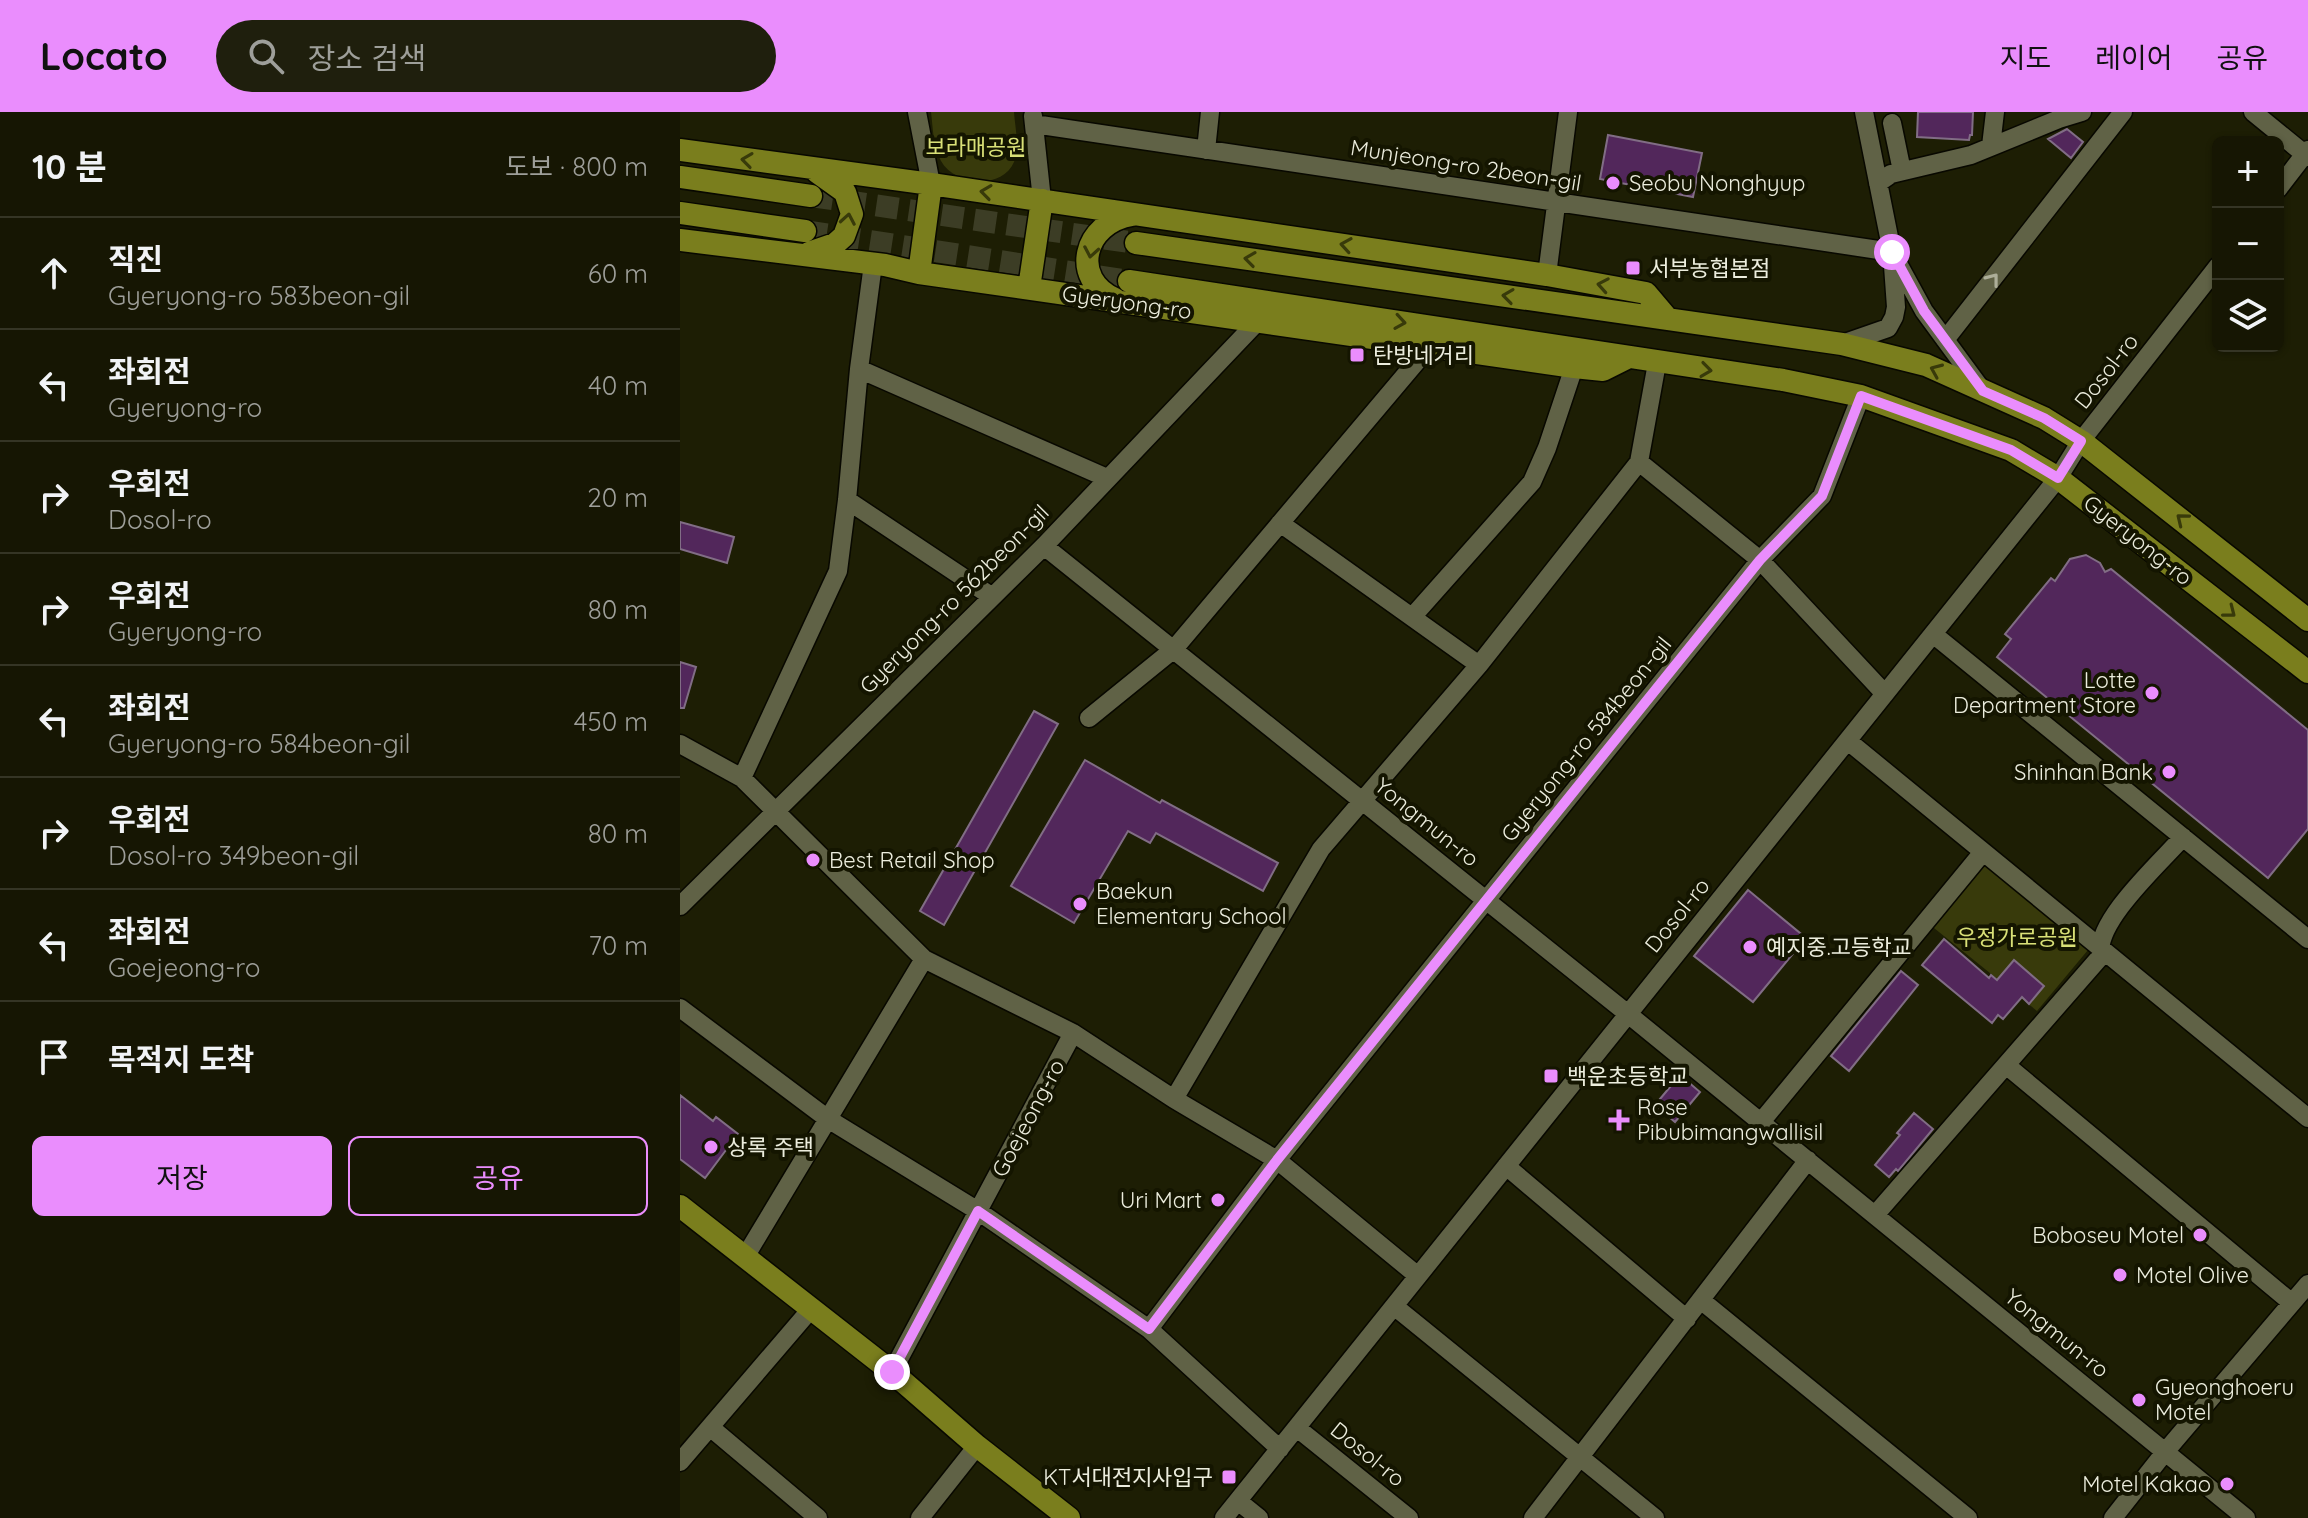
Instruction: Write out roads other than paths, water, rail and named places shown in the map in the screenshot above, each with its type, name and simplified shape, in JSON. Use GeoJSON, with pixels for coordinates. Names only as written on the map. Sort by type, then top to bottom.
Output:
{"type":"FeatureCollection","features":[{"type":"Feature","properties":{"kind":"main road"},"geometry":{"type":"LineString","coordinates":[[680,150],[1142,214],[1547,275],[1646,293],[1668,319]]}},
{"type":"Feature","properties":{"kind":"main road"},"geometry":{"type":"LineString","coordinates":[[800,255],[835,244],[844,236],[852,214],[845,192],[814,170]]}},
{"type":"Feature","properties":{"kind":"main road"},"geometry":{"type":"LineString","coordinates":[[680,177],[811,196]]}},
{"type":"Feature","properties":{"kind":"main road"},"geometry":{"type":"LineString","coordinates":[[919,273],[931,184]]}},
{"type":"Feature","properties":{"kind":"main road"},"geometry":{"type":"LineString","coordinates":[[1029,288],[1042,200]]}},
{"type":"Feature","properties":{"kind":"main road"},"geometry":{"type":"LineString","coordinates":[[680,213],[805,231]]}},
{"type":"Feature","properties":{"kind":"main road"},"geometry":{"type":"LineString","coordinates":[[1128,291],[1113,299],[1101,291],[1092,279],[1088,251],[1093,237],[1103,226],[1115,219],[1142,214]]}},
{"type":"Feature","properties":{"kind":"main road","name":"Gyeryong-ro"},"geometry":{"type":"LineString","coordinates":[[680,240],[873,264],[1029,288],[1128,291],[1629,357],[1783,380],[1861,396],[2011,450],[2058,478],[2308,672]]}},
{"type":"Feature","properties":{"kind":"main road","name":"Gyeryong-ro"},"geometry":{"type":"LineString","coordinates":[[1136,243],[1842,344],[1926,365],[2044,418],[2081,441],[2308,620]]}},
{"type":"Feature","properties":{"kind":"main road","name":"Gyeryong-ro"},"geometry":{"type":"LineString","coordinates":[[1128,291],[1258,321],[1428,348],[1603,370],[1629,357]]}},
{"type":"Feature","properties":{"kind":"main road"},"geometry":{"type":"LineString","coordinates":[[680,1206],[892,1372],[977,1446],[1069,1518]]}},
{"type":"Feature","properties":{"kind":"street"},"geometry":{"type":"LineString","coordinates":[[917,112],[931,184]]}},
{"type":"Feature","properties":{"kind":"street"},"geometry":{"type":"LineString","coordinates":[[1206,150],[1210,112]]}},
{"type":"Feature","properties":{"kind":"street"},"geometry":{"type":"LineString","coordinates":[[1547,275],[1568,112]]}},
{"type":"Feature","properties":{"kind":"street"},"geometry":{"type":"LineString","coordinates":[[1842,344],[1888,328],[1896,307],[1892,252],[1864,112]]}},
{"type":"Feature","properties":{"kind":"street"},"geometry":{"type":"LineString","coordinates":[[1991,146],[1995,112]]}},
{"type":"Feature","properties":{"kind":"street"},"geometry":{"type":"LineString","coordinates":[[1878,183],[1891,174],[1958,159],[2055,115],[2082,112]]}},
{"type":"Feature","properties":{"kind":"street"},"geometry":{"type":"LineString","coordinates":[[1945,340],[2123,112]]}},
{"type":"Feature","properties":{"kind":"street"},"geometry":{"type":"LineString","coordinates":[[2253,112],[2307,154],[2284,182]]}},
{"type":"Feature","properties":{"kind":"street"},"geometry":{"type":"LineString","coordinates":[[1033,118],[1042,200]]}},
{"type":"Feature","properties":{"kind":"street","name":"Munjeong-ro 2beon-gil"},"geometry":{"type":"LineString","coordinates":[[1033,118],[1206,150],[1892,252]]}},
{"type":"Feature","properties":{"kind":"street"},"geometry":{"type":"LineString","coordinates":[[1892,123],[1902,171]]}},
{"type":"Feature","properties":{"kind":"street"},"geometry":{"type":"LineString","coordinates":[[1892,252],[1924,311],[1983,391]]}},
{"type":"Feature","properties":{"kind":"street"},"geometry":{"type":"LineString","coordinates":[[742,778],[838,571],[873,264]]}},
{"type":"Feature","properties":{"kind":"street","name":"Dosol-ro"},"geometry":{"type":"LineString","coordinates":[[1224,1518],[2058,478],[2081,441],[2212,274]]}},
{"type":"Feature","properties":{"kind":"street","name":"Gyeryong-ro 562beon-gil"},"geometry":{"type":"LineString","coordinates":[[680,906],[1044,546],[1258,321]]}},
{"type":"Feature","properties":{"kind":"street"},"geometry":{"type":"LineString","coordinates":[[1089,718],[1174,649],[1428,348]]}},
{"type":"Feature","properties":{"kind":"street"},"geometry":{"type":"LineString","coordinates":[[1174,1099],[1321,849],[1479,665],[1639,462],[1657,363]]}},
{"type":"Feature","properties":{"kind":"street"},"geometry":{"type":"LineString","coordinates":[[1413,616],[1532,482],[1547,448],[1574,367]]}},
{"type":"Feature","properties":{"kind":"street"},"geometry":{"type":"LineString","coordinates":[[859,369],[1107,478]]}},
{"type":"Feature","properties":{"kind":"street","name":"Gyeryong-ro 584beon-gil"},"geometry":{"type":"LineString","coordinates":[[1149,1329],[1277,1160],[1760,560],[1822,496],[1861,396]]}},
{"type":"Feature","properties":{"kind":"street"},"geometry":{"type":"LineString","coordinates":[[1639,462],[1760,560],[1885,694]]}},
{"type":"Feature","properties":{"kind":"street"},"geometry":{"type":"LineString","coordinates":[[847,500],[991,596]]}},
{"type":"Feature","properties":{"kind":"street"},"geometry":{"type":"LineString","coordinates":[[1280,523],[1479,665]]}},
{"type":"Feature","properties":{"kind":"street","name":"Yongmun-ro"},"geometry":{"type":"LineString","coordinates":[[1044,546],[1628,1014],[2246,1518]]}},
{"type":"Feature","properties":{"kind":"street"},"geometry":{"type":"LineString","coordinates":[[1933,634],[2308,939]]}},
{"type":"Feature","properties":{"kind":"street"},"geometry":{"type":"LineString","coordinates":[[1848,741],[2308,1118]]}},
{"type":"Feature","properties":{"kind":"street"},"geometry":{"type":"LineString","coordinates":[[680,744],[742,778],[924,959],[1073,1033],[1174,1099],[1277,1160],[1418,1276]]}},
{"type":"Feature","properties":{"kind":"street"},"geometry":{"type":"LineString","coordinates":[[1875,1215],[2101,956],[2099,947],[2111,918],[2183,837]]}},
{"type":"Feature","properties":{"kind":"street"},"geometry":{"type":"LineString","coordinates":[[1761,1122],[1983,852]]}},
{"type":"Feature","properties":{"kind":"street"},"geometry":{"type":"LineString","coordinates":[[745,1257],[924,959]]}},
{"type":"Feature","properties":{"kind":"street"},"geometry":{"type":"LineString","coordinates":[[680,1008],[828,1119],[978,1211],[1149,1329],[1280,1449]]}},
{"type":"Feature","properties":{"kind":"street","name":"Goejeong-ro"},"geometry":{"type":"LineString","coordinates":[[892,1372],[1073,1033]]}},
{"type":"Feature","properties":{"kind":"street"},"geometry":{"type":"LineString","coordinates":[[2006,1065],[2292,1303]]}},
{"type":"Feature","properties":{"kind":"street"},"geometry":{"type":"LineString","coordinates":[[1533,1518],[1808,1160]]}},
{"type":"Feature","properties":{"kind":"street"},"geometry":{"type":"LineString","coordinates":[[1506,1166],[1687,1319]]}},
{"type":"Feature","properties":{"kind":"street"},"geometry":{"type":"LineString","coordinates":[[2113,1518],[2308,1284]]}},
{"type":"Feature","properties":{"kind":"street"},"geometry":{"type":"LineString","coordinates":[[1702,1301],[1968,1518]]}},
{"type":"Feature","properties":{"kind":"street"},"geometry":{"type":"LineString","coordinates":[[1394,1306],[1655,1518]]}},
{"type":"Feature","properties":{"kind":"street"},"geometry":{"type":"LineString","coordinates":[[680,1462],[811,1309]]}},
{"type":"Feature","properties":{"kind":"street"},"geometry":{"type":"LineString","coordinates":[[710,1427],[818,1518]]}},
{"type":"Feature","properties":{"kind":"street","name":"Dosol-ro"},"geometry":{"type":"LineString","coordinates":[[1297,1428],[1409,1518]]}},
{"type":"Feature","properties":{"kind":"street"},"geometry":{"type":"LineString","coordinates":[[920,1518],[977,1446]]}},
{"type":"Feature","properties":{"kind":"street"},"geometry":{"type":"LineString","coordinates":[[1238,1501],[1259,1518]]}},
{"type":"Feature","properties":{"kind":"tunnel"},"geometry":{"type":"LineString","coordinates":[[811,196],[1136,243]]}},
{"type":"Feature","properties":{"kind":"tunnel"},"geometry":{"type":"LineString","coordinates":[[805,231],[1129,281]]}},
{"type":"Feature","properties":{"kind":"place","name":"Seobu Nonghyup"},"geometry":{"type":"Point","coordinates":[1613,183]}},
{"type":"Feature","properties":{"kind":"place","name":"서부농협본점"},"geometry":{"type":"Point","coordinates":[1633,268]}},
{"type":"Feature","properties":{"kind":"place","name":"탄방네거리"},"geometry":{"type":"Point","coordinates":[1357,355]}},
{"type":"Feature","properties":{"kind":"place","name":"Lotte Department Store"},"geometry":{"type":"Point","coordinates":[2152,693]}},
{"type":"Feature","properties":{"kind":"place","name":"Shinhan Bank"},"geometry":{"type":"Point","coordinates":[2169,772]}},
{"type":"Feature","properties":{"kind":"place","name":"Best Retail Shop"},"geometry":{"type":"Point","coordinates":[813,860]}},
{"type":"Feature","properties":{"kind":"place","name":"Baekun Elementary School"},"geometry":{"type":"Point","coordinates":[1080,904]}},
{"type":"Feature","properties":{"kind":"place","name":"예지중.고등학교"},"geometry":{"type":"Point","coordinates":[1750,947]}},
{"type":"Feature","properties":{"kind":"place","name":"백운초등학교"},"geometry":{"type":"Point","coordinates":[1551,1076]}},
{"type":"Feature","properties":{"kind":"place","name":"Rose Pibubimangwallisil"},"geometry":{"type":"Point","coordinates":[1619,1120]}},
{"type":"Feature","properties":{"kind":"place","name":"상록 주택"},"geometry":{"type":"Point","coordinates":[711,1147]}},
{"type":"Feature","properties":{"kind":"place","name":"Uri Mart"},"geometry":{"type":"Point","coordinates":[1218,1200]}},
{"type":"Feature","properties":{"kind":"place","name":"Boboseu Motel"},"geometry":{"type":"Point","coordinates":[2200,1235]}},
{"type":"Feature","properties":{"kind":"place","name":"Motel Olive"},"geometry":{"type":"Point","coordinates":[2120,1275]}},
{"type":"Feature","properties":{"kind":"place","name":"Gyeonghoeru Motel"},"geometry":{"type":"Point","coordinates":[2139,1400]}},
{"type":"Feature","properties":{"kind":"place","name":"KT서대전지사입구"},"geometry":{"type":"Point","coordinates":[1229,1477]}},
{"type":"Feature","properties":{"kind":"place","name":"Motel Kakao"},"geometry":{"type":"Point","coordinates":[2227,1484]}},
{"type":"Feature","properties":{"kind":"park label","name":"보라매공원"},"geometry":{"type":"Point","coordinates":[976,147]}},
{"type":"Feature","properties":{"kind":"park label","name":"우정가로공원"},"geometry":{"type":"Point","coordinates":[2017,937]}}]}
